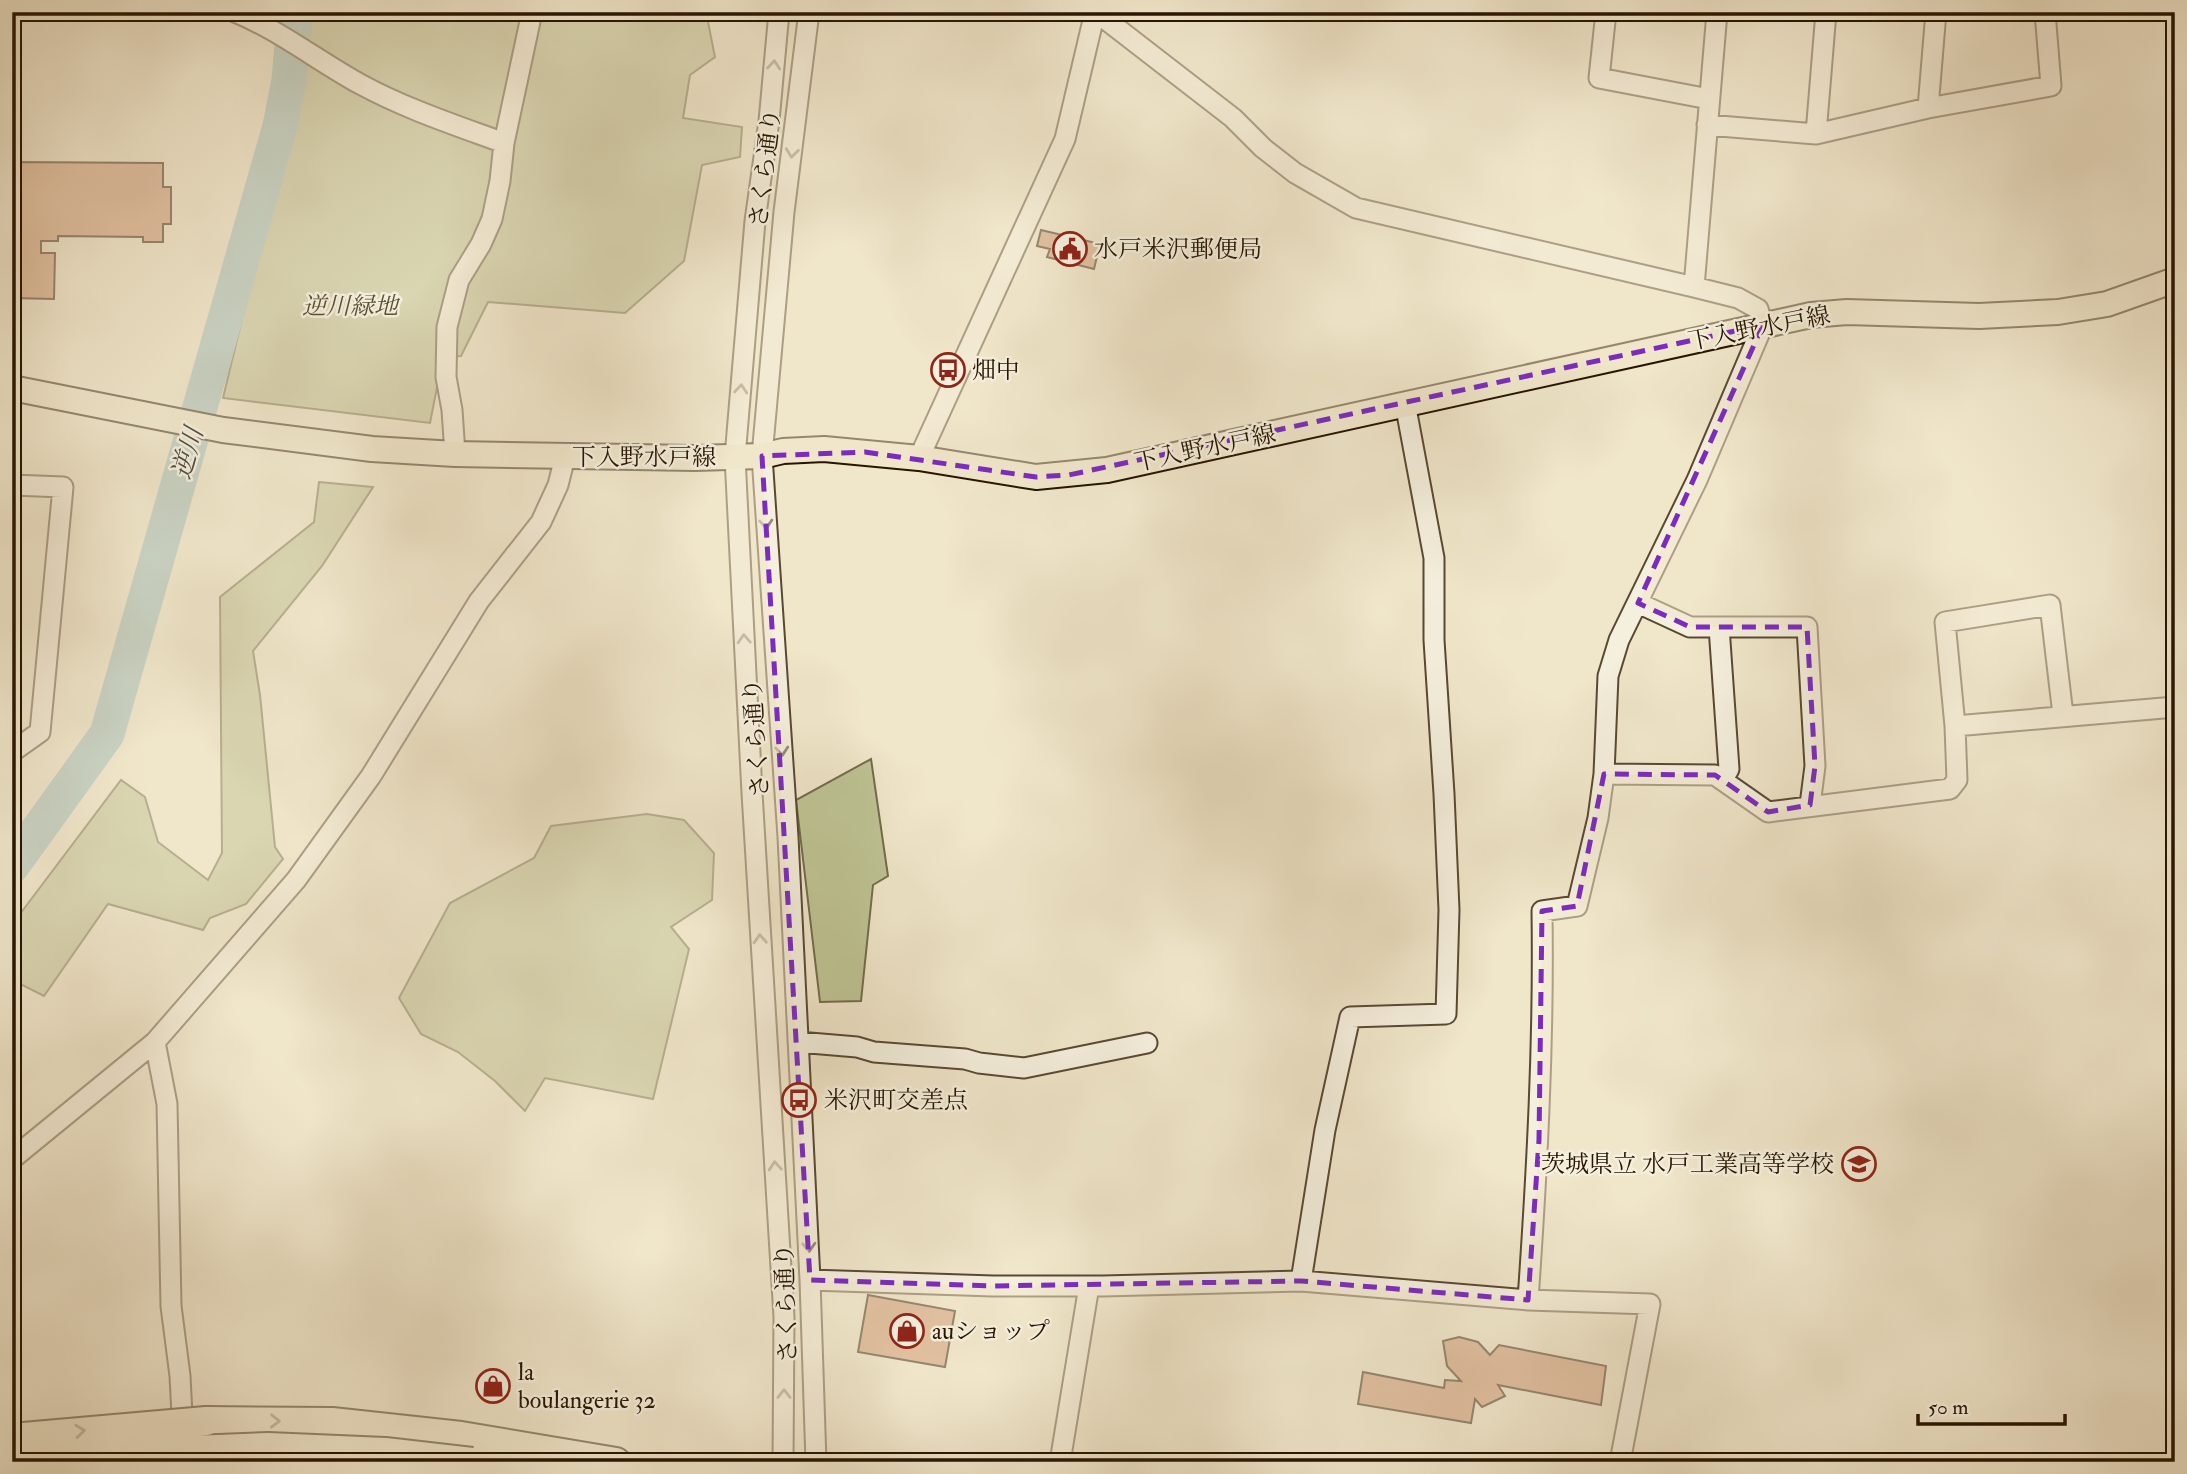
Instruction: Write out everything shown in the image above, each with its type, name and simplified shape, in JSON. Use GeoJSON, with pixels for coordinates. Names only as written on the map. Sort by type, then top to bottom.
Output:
{"type":"FeatureCollection","features":[{"type":"Feature","properties":{"kind":"highway"},"geometry":{"type":"LineString","coordinates":[[12,1437],[206,1421],[332,1422],[461,1437],[616,1462]]}},
{"type":"Feature","properties":{"kind":"highway"},"geometry":{"type":"LineString","coordinates":[[25,1462],[141,1452],[268,1447],[385,1452],[472,1462]]}},
{"type":"Feature","properties":{"kind":"main road","name":"下入野水戸線"},"geometry":{"type":"LineString","coordinates":[[12,388],[223,430],[372,449],[565,457],[735,457],[824,449],[919,458],[1036,477],[1107,470],[1811,315],[1847,312],[1979,316],[2057,312],[2107,304],[2142,294],[2175,280]]}},
{"type":"Feature","properties":{"kind":"street"},"geometry":{"type":"LineString","coordinates":[[235,12],[259,22],[320,61],[395,103],[504,143]]}},
{"type":"Feature","properties":{"kind":"street"},"geometry":{"type":"LineString","coordinates":[[455,454],[452,410],[446,377],[447,327],[459,280],[481,244],[492,219],[504,143],[532,12]]}},
{"type":"Feature","properties":{"kind":"street","name":"さくら通り"},"geometry":{"type":"LineString","coordinates":[[779,12],[769,121],[755,221],[735,457],[752,793],[784,1317],[783,1462]]}},
{"type":"Feature","properties":{"kind":"street","name":"さくら通り"},"geometry":{"type":"LineString","coordinates":[[809,12],[784,212],[762,456],[788,837],[810,1280],[816,1462]]}},
{"type":"Feature","properties":{"kind":"street"},"geometry":{"type":"LineString","coordinates":[[919,458],[1065,139],[1096,12],[1233,118],[1263,148],[1295,173],[1356,208],[1738,298],[1758,309],[1763,326],[1697,480],[1619,640],[1608,676],[1604,774],[1598,818],[1577,906],[1542,911],[1539,1140],[1528,1300]]}},
{"type":"Feature","properties":{"kind":"street"},"geometry":{"type":"LineString","coordinates":[[1606,12],[1599,78],[1710,99]]}},
{"type":"Feature","properties":{"kind":"street"},"geometry":{"type":"LineString","coordinates":[[1694,287],[1717,12]]}},
{"type":"Feature","properties":{"kind":"street"},"geometry":{"type":"LineString","coordinates":[[1816,134],[1826,12]]}},
{"type":"Feature","properties":{"kind":"street"},"geometry":{"type":"LineString","coordinates":[[1928,108],[1936,12]]}},
{"type":"Feature","properties":{"kind":"street"},"geometry":{"type":"LineString","coordinates":[[1707,125],[1816,134],[1928,108],[2051,86],[2045,12]]}},
{"type":"Feature","properties":{"kind":"street"},"geometry":{"type":"LineString","coordinates":[[1301,1281],[1325,1130],[1350,1017],[1446,1014],[1449,910],[1434,640],[1434,558],[1405,403]]}},
{"type":"Feature","properties":{"kind":"street"},"geometry":{"type":"LineString","coordinates":[[15,1157],[155,1042],[296,880],[371,776],[479,601],[541,522],[558,485],[565,457]]}},
{"type":"Feature","properties":{"kind":"street"},"geometry":{"type":"LineString","coordinates":[[12,485],[63,487],[40,732],[12,749]]}},
{"type":"Feature","properties":{"kind":"street"},"geometry":{"type":"LineString","coordinates":[[1638,603],[1690,627],[1807,628],[1815,766],[1810,805]]}},
{"type":"Feature","properties":{"kind":"street"},"geometry":{"type":"LineString","coordinates":[[1604,774],[1715,775],[1768,812],[1950,789],[1957,780],[1945,622],[2050,605],[2063,715]]}},
{"type":"Feature","properties":{"kind":"street"},"geometry":{"type":"LineString","coordinates":[[1719,628],[1729,769],[1723,780]]}},
{"type":"Feature","properties":{"kind":"street"},"geometry":{"type":"LineString","coordinates":[[1955,726],[2175,707]]}},
{"type":"Feature","properties":{"kind":"street"},"geometry":{"type":"LineString","coordinates":[[155,1042],[167,1104],[171,1306],[180,1376],[185,1462]]}},
{"type":"Feature","properties":{"kind":"street"},"geometry":{"type":"LineString","coordinates":[[798,1042],[857,1047],[874,1052],[965,1059],[1024,1068],[1147,1043]]}},
{"type":"Feature","properties":{"kind":"street"},"geometry":{"type":"LineString","coordinates":[[810,1280],[993,1286],[1301,1281],[1528,1300],[1650,1304],[1620,1462]]}},
{"type":"Feature","properties":{"kind":"street"},"geometry":{"type":"LineString","coordinates":[[1060,1462],[1089,1286]]}},
{"type":"Feature","properties":{"kind":"highlighted area"},"geometry":{"type":"Polygon","coordinates":[[[1763,325],[1638,603],[1690,627],[1807,627],[1815,766],[1810,805],[1768,812],[1715,775],[1604,774],[1577,906],[1542,911],[1539,1140],[1528,1300],[1301,1281],[993,1286],[810,1280],[762,456],[865,452],[1036,477],[1069,475],[1763,325]]]}},
{"type":"Feature","properties":{"kind":"green space","name":"逆川緑地"},"geometry":{"type":"Polygon","coordinates":[[[268,12],[706,12],[715,57],[690,75],[683,118],[742,127],[740,157],[702,165],[684,261],[625,313],[488,302],[461,356],[443,357],[430,423],[223,398],[309,40],[270,15],[268,18],[268,12]]]}},
{"type":"Feature","properties":{"kind":"green space"},"geometry":{"type":"Polygon","coordinates":[[[319,482],[373,487],[322,566],[253,651],[275,847],[283,859],[246,904],[210,918],[203,930],[108,904],[44,996],[16,982],[17,918],[121,780],[145,797],[158,842],[208,880],[222,853],[220,597],[314,522],[319,482]]]}},
{"type":"Feature","properties":{"kind":"green space"},"geometry":{"type":"Polygon","coordinates":[[[871,759],[888,876],[873,885],[861,1001],[820,1002],[796,800],[871,759]]]}},
{"type":"Feature","properties":{"kind":"green space"},"geometry":{"type":"Polygon","coordinates":[[[647,814],[684,820],[714,853],[712,900],[671,927],[689,949],[653,1099],[545,1078],[525,1111],[495,1081],[458,1052],[421,1034],[399,998],[450,903],[534,858],[551,826],[647,814]]]}},
{"type":"Feature","properties":{"kind":"building"},"geometry":{"type":"Polygon","coordinates":[[[12,162],[163,163],[163,187],[171,187],[171,224],[163,224],[163,242],[143,242],[143,237],[58,236],[58,241],[41,241],[41,253],[55,253],[54,299],[12,298],[12,162]]]}},
{"type":"Feature","properties":{"kind":"building"},"geometry":{"type":"Polygon","coordinates":[[[1041,230],[1100,244],[1094,269],[1047,257],[1050,249],[1037,246],[1041,230]]]}},
{"type":"Feature","properties":{"kind":"building","name":"auショップ"},"geometry":{"type":"Polygon","coordinates":[[[868,1295],[955,1311],[945,1367],[858,1352],[868,1295]]]}},
{"type":"Feature","properties":{"kind":"building"},"geometry":{"type":"Polygon","coordinates":[[[1459,1337],[1478,1342],[1490,1355],[1499,1345],[1606,1366],[1601,1405],[1498,1385],[1505,1396],[1482,1407],[1475,1399],[1471,1423],[1358,1404],[1363,1372],[1444,1388],[1445,1380],[1461,1381],[1447,1366],[1443,1341],[1459,1337]]]}},
{"type":"Feature","properties":{"kind":"building"},"geometry":{"type":"Polygon","coordinates":[[[1238,1453],[1286,1462],[1237,1462],[1238,1453]]]}},
{"type":"Feature","properties":{"kind":"waterway","name":"逆川"},"geometry":{"type":"LineString","coordinates":[[12,866],[107,734],[280,126],[289,80],[295,12]]}},
{"type":"Feature","properties":{"kind":"place","name":"水戸米沢郵便局"},"geometry":{"type":"Point","coordinates":[1070,249]}},
{"type":"Feature","properties":{"kind":"place","name":"畑中"},"geometry":{"type":"Point","coordinates":[948,370]}},
{"type":"Feature","properties":{"kind":"place","name":"米沢町交差点"},"geometry":{"type":"Point","coordinates":[799,1100]}},
{"type":"Feature","properties":{"kind":"place","name":"茨城県立 水戸工業高等学校"},"geometry":{"type":"Point","coordinates":[1859,1164]}},
{"type":"Feature","properties":{"kind":"place","name":"auショップ"},"geometry":{"type":"Point","coordinates":[907,1331]}},
{"type":"Feature","properties":{"kind":"place","name":"la boulangerie 32"},"geometry":{"type":"Point","coordinates":[493,1386]}}]}
